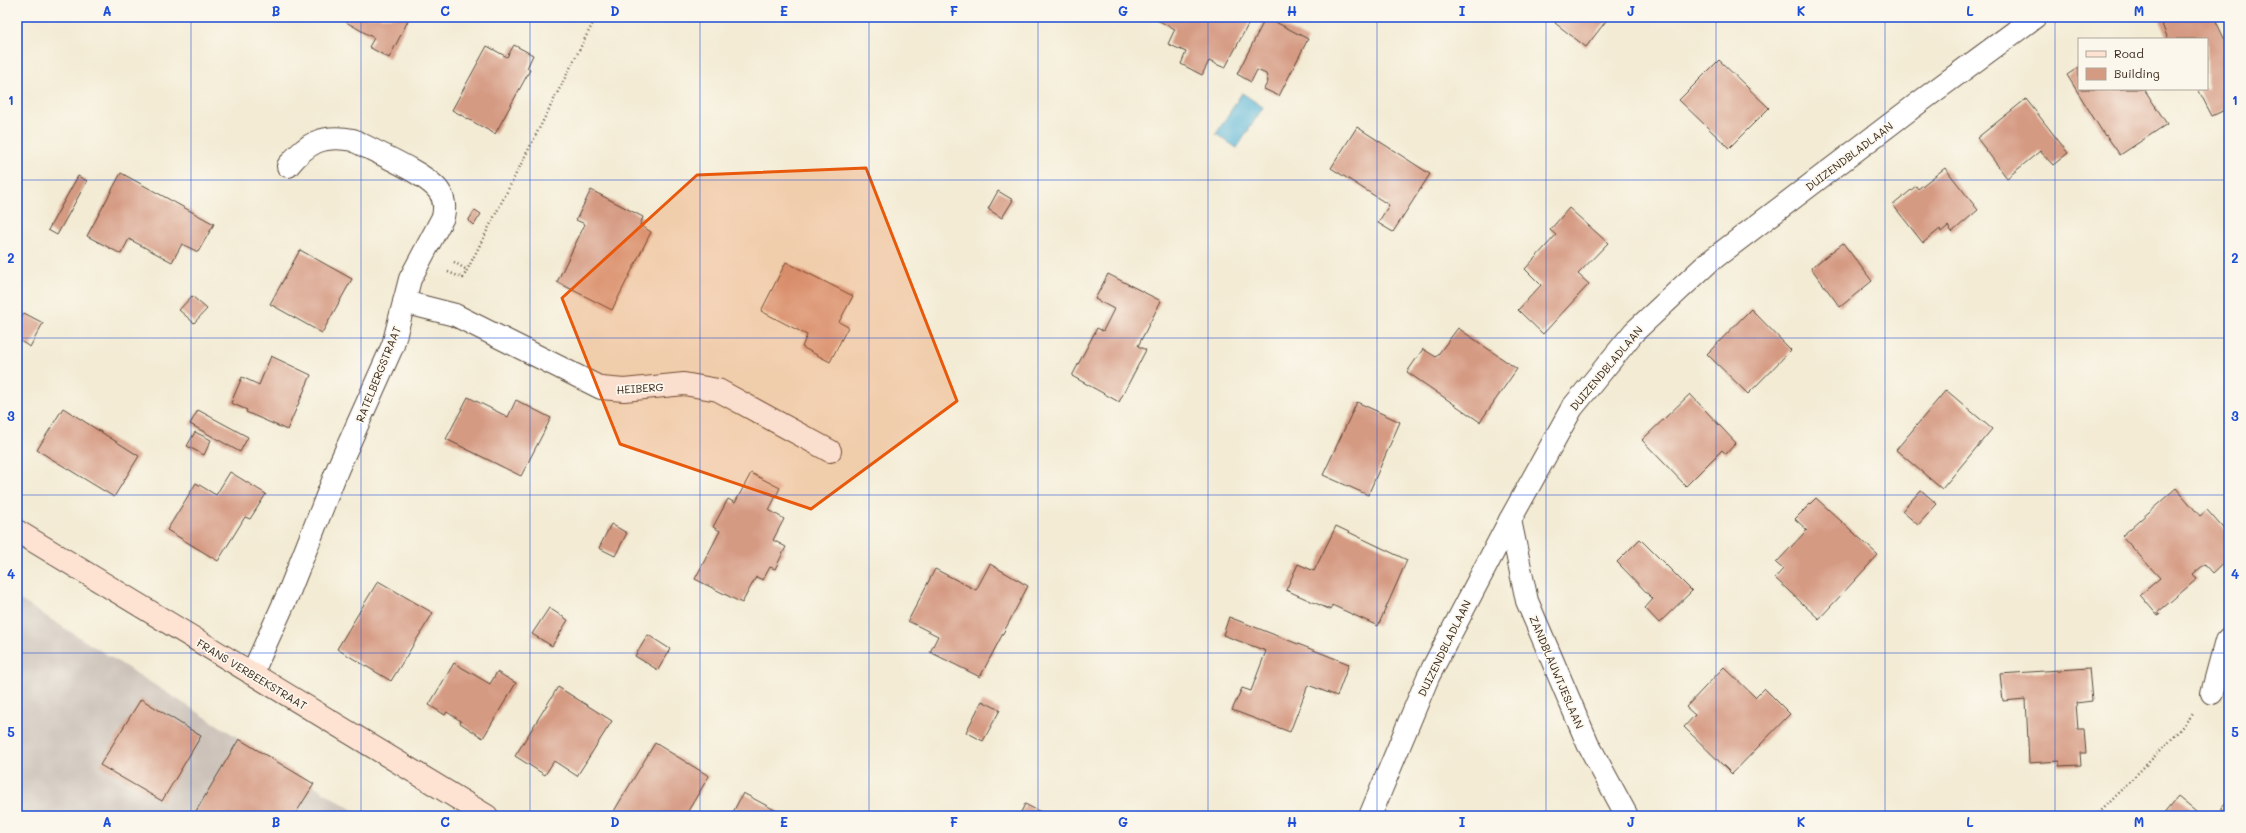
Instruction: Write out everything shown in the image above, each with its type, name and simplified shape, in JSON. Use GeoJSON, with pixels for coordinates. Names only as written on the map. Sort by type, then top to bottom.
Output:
{"type":"FeatureCollection","features":[{"type":"Feature","properties":{"kind":"main road","name":"FRANS VERBEEKSTRAAT"},"geometry":{"type":"LineString","coordinates":[[17,530],[487,816]]}},
{"type":"Feature","properties":{"kind":"street","name":"DUIZENDBLADLAAN"},"geometry":{"type":"LineString","coordinates":[[1370,816],[1428,677],[1510,520],[1572,408],[1634,332],[1709,262],[1917,104],[2035,17]]}},
{"type":"Feature","properties":{"kind":"street","name":"RATELBERGSTRAAT"},"geometry":{"type":"LineString","coordinates":[[252,674],[289,592],[338,468],[392,345],[410,279],[443,217],[443,199],[440,192],[425,179],[352,140],[341,138],[319,140],[302,149],[288,166]]}},
{"type":"Feature","properties":{"kind":"street","name":"HEIBERG"},"geometry":{"type":"LineString","coordinates":[[404,302],[455,315],[601,388],[624,390],[684,384],[718,390],[830,452]]}},
{"type":"Feature","properties":{"kind":"street","name":"ZANDBLAUWTJESLAAN"},"geometry":{"type":"LineString","coordinates":[[1510,520],[1527,602],[1588,744],[1627,816]]}},
{"type":"Feature","properties":{"kind":"street"},"geometry":{"type":"LineString","coordinates":[[2212,693],[2226,641],[2229,638]]}},
{"type":"Feature","properties":{"kind":"path"},"geometry":{"type":"LineString","coordinates":[[445,270],[462,278],[596,17]]}},
{"type":"Feature","properties":{"kind":"path"},"geometry":{"type":"LineString","coordinates":[[2095,816],[2170,741],[2212,693]]}},
{"type":"Feature","properties":{"kind":"highlighted area"},"geometry":{"type":"Polygon","coordinates":[[[866,168],[957,401],[811,509],[620,444],[562,298],[697,175],[866,168]]]}},
{"type":"Feature","properties":{"kind":"shaded area"},"geometry":{"type":"Polygon","coordinates":[[[17,598],[362,816],[17,816],[17,598]]]}},
{"type":"Feature","properties":{"kind":"water"},"geometry":{"type":"Polygon","coordinates":[[[1242,93],[1263,107],[1237,148],[1216,134],[1242,93]]]}},
{"type":"Feature","properties":{"kind":"building"},"geometry":{"type":"Polygon","coordinates":[[[349,17],[410,17],[389,58],[369,47],[374,38],[346,22],[349,17]]]}},
{"type":"Feature","properties":{"kind":"building"},"geometry":{"type":"Polygon","coordinates":[[[1151,17],[1243,17],[1250,21],[1225,68],[1209,61],[1202,75],[1181,64],[1186,52],[1168,44],[1175,29],[1151,17]]]}},
{"type":"Feature","properties":{"kind":"building"},"geometry":{"type":"Polygon","coordinates":[[[1266,17],[1308,39],[1279,96],[1264,89],[1268,81],[1266,74],[1257,70],[1251,82],[1237,74],[1266,17]]]}},
{"type":"Feature","properties":{"kind":"building"},"geometry":{"type":"Polygon","coordinates":[[[1560,17],[1609,17],[1586,47],[1555,23],[1560,17]]]}},
{"type":"Feature","properties":{"kind":"building"},"geometry":{"type":"Polygon","coordinates":[[[2159,17],[2214,17],[2229,49],[2229,108],[2212,116],[2199,90],[2208,90],[2208,38],[2168,38],[2159,17]]]}},
{"type":"Feature","properties":{"kind":"building"},"geometry":{"type":"Polygon","coordinates":[[[514,45],[533,55],[527,68],[530,70],[495,134],[452,110],[487,46],[507,57],[514,45]]]}},
{"type":"Feature","properties":{"kind":"building"},"geometry":{"type":"Polygon","coordinates":[[[1719,60],[1769,108],[1729,148],[1679,100],[1719,60]]]}},
{"type":"Feature","properties":{"kind":"building"},"geometry":{"type":"Polygon","coordinates":[[[2078,68],[2078,90],[2145,90],[2167,124],[2120,155],[2106,135],[2105,136],[2067,75],[2078,68]]]}},
{"type":"Feature","properties":{"kind":"building"},"geometry":{"type":"Polygon","coordinates":[[[2026,99],[2068,153],[2053,165],[2040,151],[2007,178],[1977,138],[2026,99]]]}},
{"type":"Feature","properties":{"kind":"building"},"geometry":{"type":"Polygon","coordinates":[[[1357,127],[1430,174],[1393,232],[1378,223],[1389,205],[1331,168],[1357,127]]]}},
{"type":"Feature","properties":{"kind":"building"},"geometry":{"type":"Polygon","coordinates":[[[1945,168],[1978,210],[1952,232],[1948,226],[1941,232],[1940,229],[1923,243],[1893,205],[1916,186],[1918,189],[1945,168]]]}},
{"type":"Feature","properties":{"kind":"building"},"geometry":{"type":"Polygon","coordinates":[[[121,173],[214,224],[198,252],[182,244],[172,262],[129,239],[121,254],[87,236],[121,173]]]}},
{"type":"Feature","properties":{"kind":"building"},"geometry":{"type":"Polygon","coordinates":[[[78,176],[87,181],[57,235],[48,230],[78,176]]]}},
{"type":"Feature","properties":{"kind":"building"},"geometry":{"type":"Polygon","coordinates":[[[591,190],[643,217],[640,225],[651,232],[612,310],[557,282],[585,224],[576,220],[591,190]]]}},
{"type":"Feature","properties":{"kind":"building"},"geometry":{"type":"Polygon","coordinates":[[[998,191],[1013,200],[1002,218],[988,209],[998,191]]]}},
{"type":"Feature","properties":{"kind":"building"},"geometry":{"type":"Polygon","coordinates":[[[1569,208],[1608,243],[1578,274],[1589,284],[1543,334],[1518,310],[1541,285],[1525,269],[1556,235],[1550,230],[1569,208]]]}},
{"type":"Feature","properties":{"kind":"building"},"geometry":{"type":"Polygon","coordinates":[[[475,210],[481,214],[474,225],[468,221],[475,210]]]}},
{"type":"Feature","properties":{"kind":"building"},"geometry":{"type":"Polygon","coordinates":[[[1843,243],[1872,281],[1840,307],[1811,268],[1843,243]]]}},
{"type":"Feature","properties":{"kind":"building"},"geometry":{"type":"Polygon","coordinates":[[[300,250],[352,279],[322,333],[270,304],[300,250]]]}},
{"type":"Feature","properties":{"kind":"building"},"geometry":{"type":"Polygon","coordinates":[[[786,262],[853,296],[839,322],[848,327],[830,362],[802,347],[807,335],[761,311],[786,262]]]}},
{"type":"Feature","properties":{"kind":"building"},"geometry":{"type":"Polygon","coordinates":[[[1108,274],[1161,301],[1138,346],[1146,350],[1119,402],[1072,376],[1097,328],[1103,331],[1114,309],[1095,299],[1108,274]]]}},
{"type":"Feature","properties":{"kind":"building"},"geometry":{"type":"Polygon","coordinates":[[[192,296],[207,309],[194,323],[179,310],[192,296]]]}},
{"type":"Feature","properties":{"kind":"building"},"geometry":{"type":"Polygon","coordinates":[[[1751,309],[1791,350],[1748,394],[1707,354],[1751,309]]]}},
{"type":"Feature","properties":{"kind":"building"},"geometry":{"type":"Polygon","coordinates":[[[24,313],[43,323],[30,347],[17,339],[17,327],[24,313]]]}},
{"type":"Feature","properties":{"kind":"building"},"geometry":{"type":"Polygon","coordinates":[[[1458,328],[1517,369],[1480,422],[1407,372],[1423,349],[1436,357],[1458,328]]]}},
{"type":"Feature","properties":{"kind":"building"},"geometry":{"type":"Polygon","coordinates":[[[271,356],[311,375],[287,430],[246,412],[247,410],[231,403],[242,377],[259,385],[271,356]]]}},
{"type":"Feature","properties":{"kind":"building"},"geometry":{"type":"Polygon","coordinates":[[[1946,390],[1992,429],[1942,489],[1896,450],[1946,390]]]}},
{"type":"Feature","properties":{"kind":"building"},"geometry":{"type":"Polygon","coordinates":[[[1690,394],[1736,443],[1726,454],[1722,450],[1686,486],[1642,440],[1690,394]]]}},
{"type":"Feature","properties":{"kind":"building"},"geometry":{"type":"Polygon","coordinates":[[[468,397],[508,417],[516,400],[551,418],[521,476],[446,439],[468,397]]]}},
{"type":"Feature","properties":{"kind":"building"},"geometry":{"type":"Polygon","coordinates":[[[1357,402],[1400,422],[1368,495],[1323,475],[1357,402]]]}},
{"type":"Feature","properties":{"kind":"building"},"geometry":{"type":"Polygon","coordinates":[[[63,408],[139,456],[114,497],[37,450],[63,408]]]}},
{"type":"Feature","properties":{"kind":"building"},"geometry":{"type":"Polygon","coordinates":[[[198,410],[248,437],[240,452],[190,424],[198,410]]]}},
{"type":"Feature","properties":{"kind":"building"},"geometry":{"type":"Polygon","coordinates":[[[195,432],[211,440],[204,455],[187,446],[195,432]]]}},
{"type":"Feature","properties":{"kind":"building"},"geometry":{"type":"Polygon","coordinates":[[[230,472],[266,494],[250,519],[245,517],[218,561],[167,530],[196,483],[216,495],[230,472]]]}},
{"type":"Feature","properties":{"kind":"building"},"geometry":{"type":"Polygon","coordinates":[[[751,473],[780,488],[769,510],[784,519],[773,540],[786,547],[775,569],[770,567],[763,580],[756,577],[742,603],[695,579],[720,531],[713,527],[728,499],[735,503],[751,473]]]}},
{"type":"Feature","properties":{"kind":"building"},"geometry":{"type":"Polygon","coordinates":[[[2176,488],[2200,516],[2207,510],[2229,535],[2229,558],[2213,573],[2205,564],[2193,574],[2197,579],[2157,613],[2160,615],[2158,616],[2140,595],[2160,578],[2122,536],[2176,488]]]}},
{"type":"Feature","properties":{"kind":"building"},"geometry":{"type":"Polygon","coordinates":[[[1921,490],[1937,504],[1918,525],[1902,511],[1921,490]]]}},
{"type":"Feature","properties":{"kind":"building"},"geometry":{"type":"Polygon","coordinates":[[[1816,498],[1878,555],[1819,619],[1775,578],[1783,569],[1776,563],[1807,530],[1795,519],[1816,498]]]}},
{"type":"Feature","properties":{"kind":"building"},"geometry":{"type":"Polygon","coordinates":[[[611,524],[627,533],[615,556],[599,548],[611,524]]]}},
{"type":"Feature","properties":{"kind":"building"},"geometry":{"type":"Polygon","coordinates":[[[1336,526],[1407,560],[1378,626],[1332,605],[1331,610],[1286,590],[1298,564],[1314,571],[1336,526]]]}},
{"type":"Feature","properties":{"kind":"building"},"geometry":{"type":"Polygon","coordinates":[[[1640,539],[1692,591],[1659,623],[1645,608],[1653,599],[1617,562],[1640,539]]]}},
{"type":"Feature","properties":{"kind":"building"},"geometry":{"type":"Polygon","coordinates":[[[990,564],[1028,586],[980,677],[930,652],[938,636],[908,621],[935,569],[976,590],[990,564]]]}},
{"type":"Feature","properties":{"kind":"building"},"geometry":{"type":"Polygon","coordinates":[[[378,581],[433,613],[391,681],[337,649],[378,581]]]}},
{"type":"Feature","properties":{"kind":"building"},"geometry":{"type":"Polygon","coordinates":[[[549,608],[568,620],[552,646],[532,634],[549,608]]]}},
{"type":"Feature","properties":{"kind":"building"},"geometry":{"type":"Polygon","coordinates":[[[1229,617],[1349,664],[1337,696],[1308,685],[1290,732],[1232,710],[1242,688],[1251,691],[1266,651],[1223,635],[1229,617]]]}},
{"type":"Feature","properties":{"kind":"building"},"geometry":{"type":"Polygon","coordinates":[[[648,635],[670,649],[658,670],[635,656],[648,635]]]}},
{"type":"Feature","properties":{"kind":"building"},"geometry":{"type":"Polygon","coordinates":[[[454,663],[490,684],[497,672],[516,683],[483,738],[460,723],[461,721],[447,712],[445,715],[429,705],[454,663]]]}},
{"type":"Feature","properties":{"kind":"building"},"geometry":{"type":"Polygon","coordinates":[[[1724,667],[1755,697],[1764,688],[1790,714],[1732,774],[1684,727],[1695,715],[1686,707],[1724,667]]]}},
{"type":"Feature","properties":{"kind":"building"},"geometry":{"type":"Polygon","coordinates":[[[2089,668],[2092,701],[2076,703],[2078,730],[2084,730],[2086,753],[2080,753],[2081,765],[2059,766],[2059,761],[2029,763],[2026,699],[2003,701],[2000,674],[2089,668]]]}},
{"type":"Feature","properties":{"kind":"building"},"geometry":{"type":"Polygon","coordinates":[[[558,687],[612,721],[577,776],[554,761],[545,775],[515,756],[558,687]]]}},
{"type":"Feature","properties":{"kind":"building"},"geometry":{"type":"Polygon","coordinates":[[[141,699],[201,736],[162,801],[100,765],[141,699]]]}},
{"type":"Feature","properties":{"kind":"building"},"geometry":{"type":"Polygon","coordinates":[[[982,701],[1000,710],[983,741],[966,732],[982,701]]]}},
{"type":"Feature","properties":{"kind":"building"},"geometry":{"type":"Polygon","coordinates":[[[239,739],[314,784],[294,816],[193,816],[239,739]]]}},
{"type":"Feature","properties":{"kind":"building"},"geometry":{"type":"Polygon","coordinates":[[[655,743],[709,776],[685,816],[611,816],[655,743]]]}},
{"type":"Feature","properties":{"kind":"building"},"geometry":{"type":"Polygon","coordinates":[[[743,793],[786,816],[731,816],[743,793]]]}},
{"type":"Feature","properties":{"kind":"building"},"geometry":{"type":"Polygon","coordinates":[[[2178,797],[2201,816],[2162,816],[2178,797]]]}},
{"type":"Feature","properties":{"kind":"building"},"geometry":{"type":"Polygon","coordinates":[[[2229,800],[2229,816],[2219,816],[2224,811],[2221,809],[2229,800]]]}},
{"type":"Feature","properties":{"kind":"building"},"geometry":{"type":"Polygon","coordinates":[[[1025,804],[1048,816],[1019,816],[1025,804]]]}}]}
